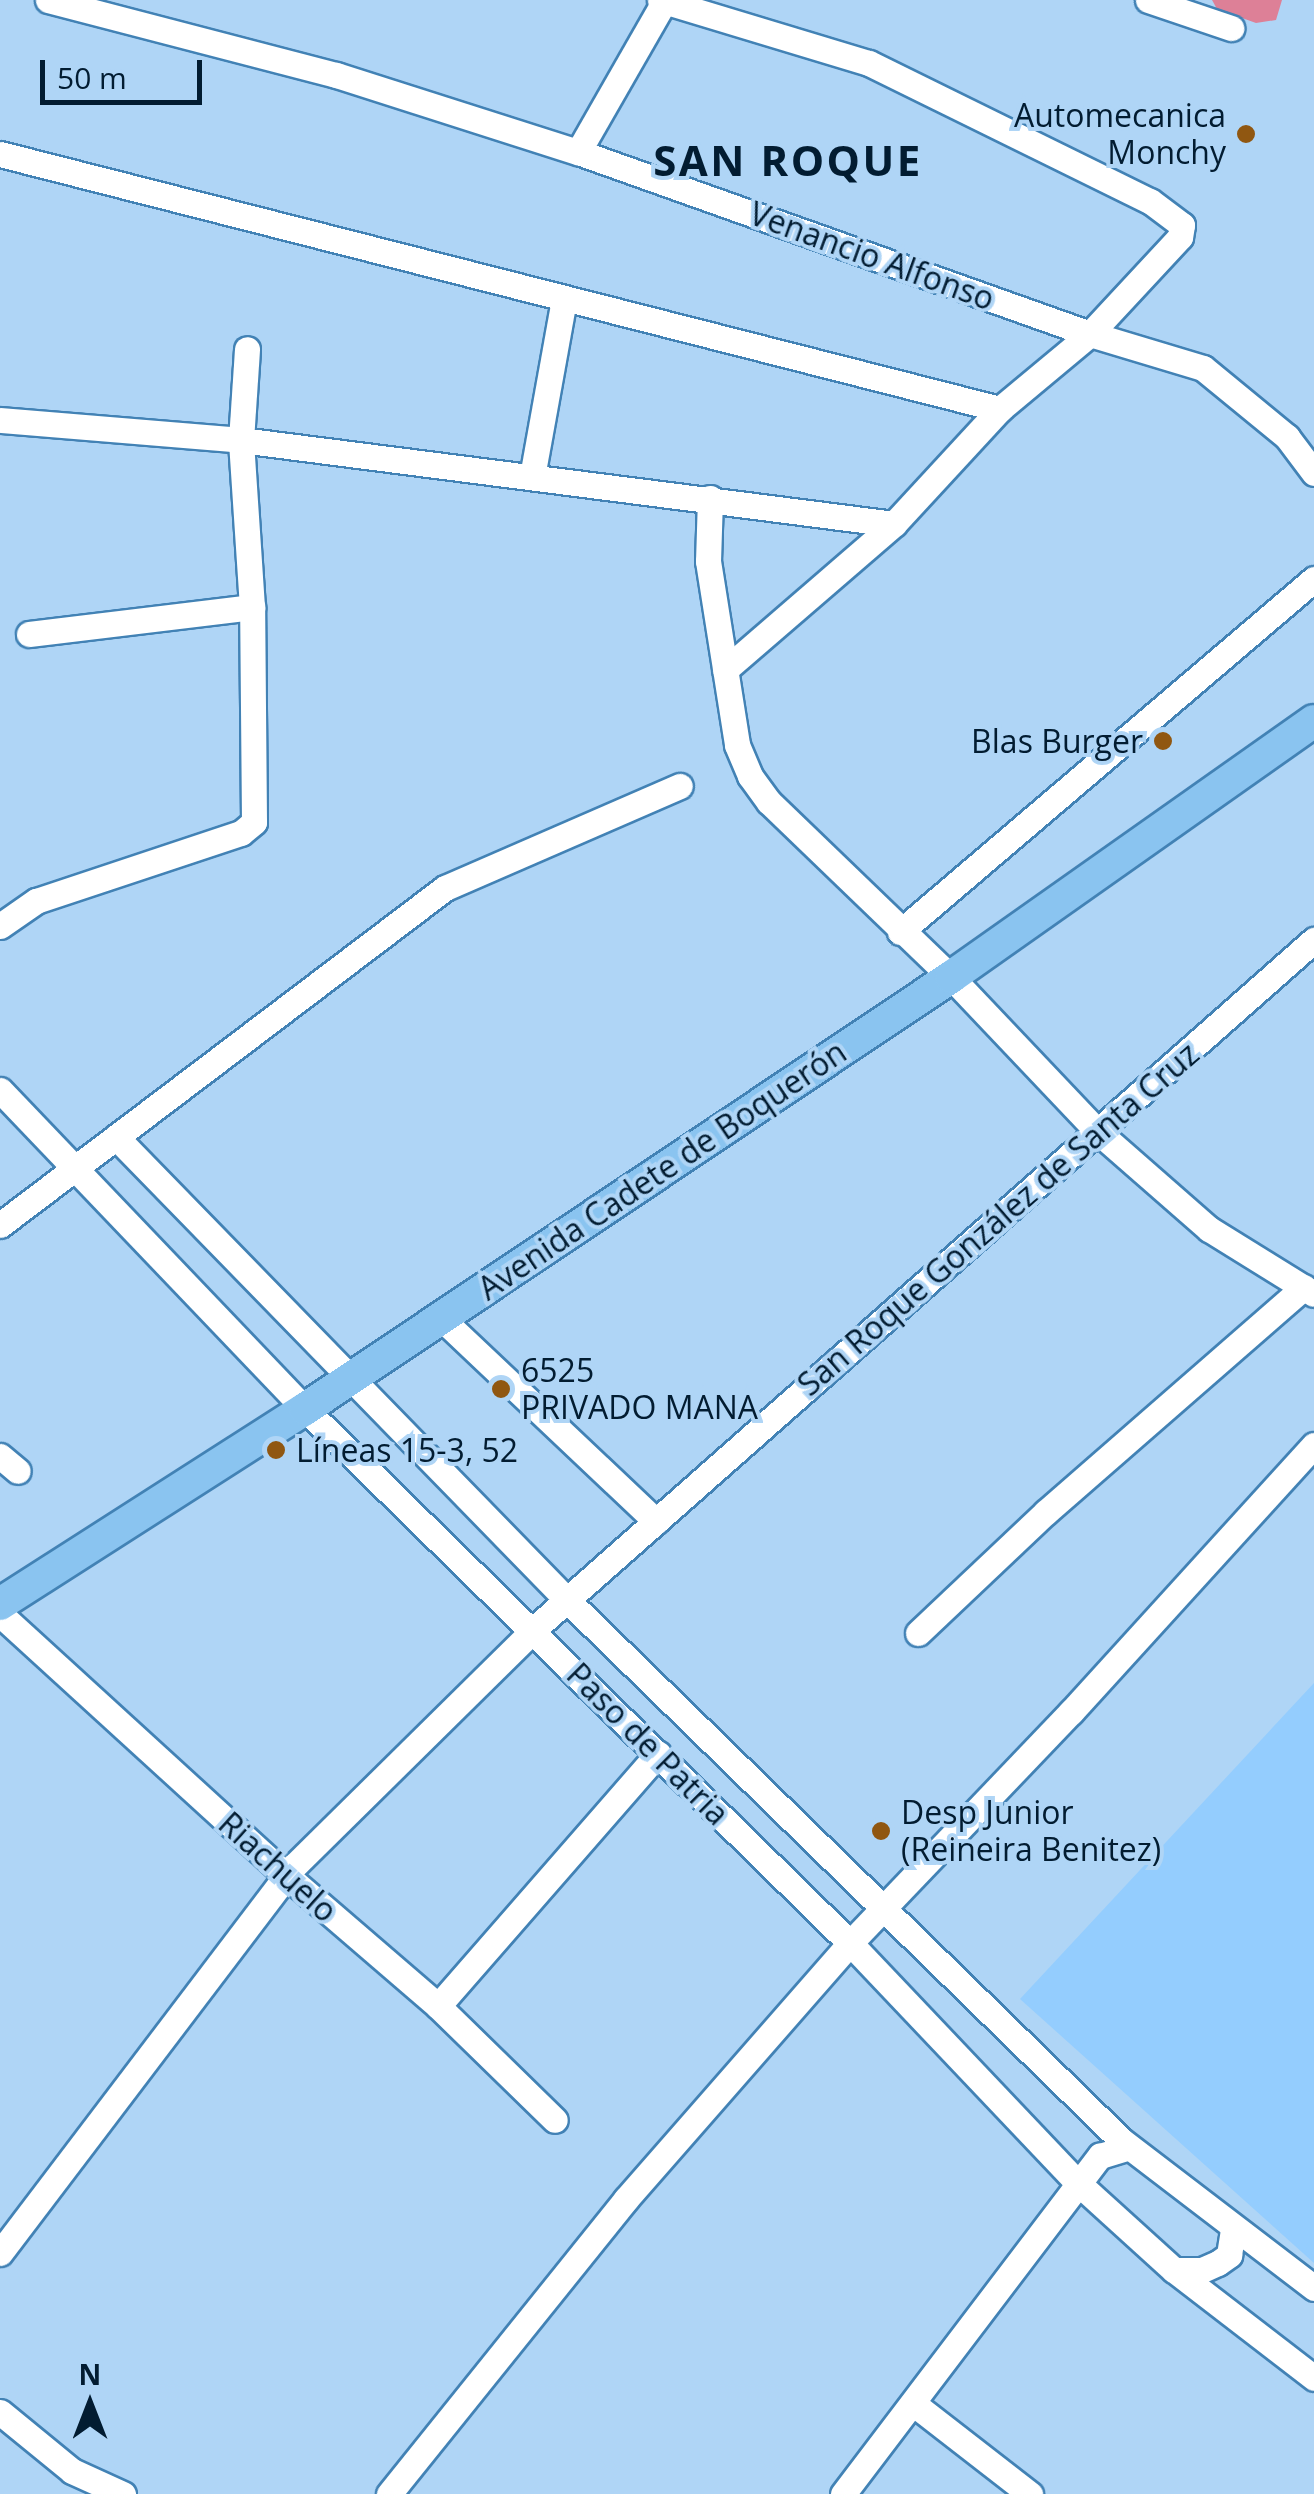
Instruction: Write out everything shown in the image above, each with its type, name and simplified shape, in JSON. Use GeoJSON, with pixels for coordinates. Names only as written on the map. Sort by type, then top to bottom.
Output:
{"type":"FeatureCollection","features":[{"type":"Feature","properties":{"kind":"main road","name":"Avenida Cadete de Boquerón"},"geometry":{"type":"LineString","coordinates":[[0,1604],[305,1409],[951,977],[1314,721]]}},
{"type":"Feature","properties":{"kind":"street","name":"Venancio Alfonso"},"geometry":{"type":"LineString","coordinates":[[48,0],[78,3],[336,75],[578,152],[1090,334],[1203,368],[1286,437],[1314,473]]}},
{"type":"Feature","properties":{"kind":"street"},"geometry":{"type":"LineString","coordinates":[[578,152],[663,0],[869,63],[1150,201],[1182,225],[1180,237],[1090,334],[1000,410],[894,524],[725,670]]}},
{"type":"Feature","properties":{"kind":"street"},"geometry":{"type":"LineString","coordinates":[[1148,0],[1231,28]]}},
{"type":"Feature","properties":{"kind":"street"},"geometry":{"type":"LineString","coordinates":[[0,154],[1000,410]]}},
{"type":"Feature","properties":{"kind":"street"},"geometry":{"type":"LineString","coordinates":[[532,477],[564,299]]}},
{"type":"Feature","properties":{"kind":"street"},"geometry":{"type":"LineString","coordinates":[[0,926],[36,901],[248,830],[254,810],[252,607],[241,440],[247,349]]}},
{"type":"Feature","properties":{"kind":"street"},"geometry":{"type":"LineString","coordinates":[[0,420],[241,440],[894,524]]}},
{"type":"Feature","properties":{"kind":"street"},"geometry":{"type":"LineString","coordinates":[[710,498],[708,560],[737,745],[750,776],[788,824],[951,977],[1097,1132],[1209,1229],[1309,1290],[1046,1512],[918,1633]]}},
{"type":"Feature","properties":{"kind":"street"},"geometry":{"type":"LineString","coordinates":[[900,932],[1314,578]]}},
{"type":"Feature","properties":{"kind":"street"},"geometry":{"type":"LineString","coordinates":[[28,634],[252,607]]}},
{"type":"Feature","properties":{"kind":"street"},"geometry":{"type":"LineString","coordinates":[[0,1225],[445,888],[680,786]]}},
{"type":"Feature","properties":{"kind":"street","name":"San Roque González de Santa Cruz"},"geometry":{"type":"LineString","coordinates":[[0,2253],[287,1876],[534,1630],[1314,940]]}},
{"type":"Feature","properties":{"kind":"street","name":"Paso de Patria"},"geometry":{"type":"LineString","coordinates":[[0,1090],[305,1409],[850,1943],[1079,2184],[1174,2270],[1314,2378]]}},
{"type":"Feature","properties":{"kind":"street","name":"Paso de Patria"},"geometry":{"type":"LineString","coordinates":[[116,1137],[347,1380],[567,1600],[1129,2146],[1314,2288]]}},
{"type":"Feature","properties":{"kind":"street"},"geometry":{"type":"LineString","coordinates":[[440,1318],[656,1521]]}},
{"type":"Feature","properties":{"kind":"street"},"geometry":{"type":"LineString","coordinates":[[390,2494],[626,2198],[850,1943],[1071,1712],[1314,1445]]}},
{"type":"Feature","properties":{"kind":"street","name":"Riachuelo"},"geometry":{"type":"LineString","coordinates":[[0,1614],[287,1876],[438,2006],[555,2120]]}},
{"type":"Feature","properties":{"kind":"street"},"geometry":{"type":"LineString","coordinates":[[438,2006],[658,1754]]}},
{"type":"Feature","properties":{"kind":"street"},"geometry":{"type":"LineString","coordinates":[[843,2494],[1100,2156],[1129,2146]]}},
{"type":"Feature","properties":{"kind":"street"},"geometry":{"type":"LineString","coordinates":[[1174,2270],[1202,2270],[1218,2264],[1229,2255],[1234,2230]]}},
{"type":"Feature","properties":{"kind":"street"},"geometry":{"type":"LineString","coordinates":[[914,2404],[1030,2494]]}},
{"type":"Feature","properties":{"kind":"street"},"geometry":{"type":"LineString","coordinates":[[0,2412],[48,2454],[123,2494]]}},
{"type":"Feature","properties":{"kind":"shaded area"},"geometry":{"type":"Polygon","coordinates":[[[1212,0],[1282,0],[1276,20],[1256,23],[1217,9],[1212,0]]]}},
{"type":"Feature","properties":{"kind":"shaded area"},"geometry":{"type":"Polygon","coordinates":[[[1314,1683],[1314,2263],[1020,1999],[1314,1683]]]}},
{"type":"Feature","properties":{"kind":"place","name":"Automecanica Monchy"},"geometry":{"type":"Point","coordinates":[1246,134]}},
{"type":"Feature","properties":{"kind":"place","name":"Blas Burger"},"geometry":{"type":"Point","coordinates":[1163,741]}},
{"type":"Feature","properties":{"kind":"place","name":"6525 PRIVADO MANA"},"geometry":{"type":"Point","coordinates":[501,1389]}},
{"type":"Feature","properties":{"kind":"place","name":"Líneas 15-3, 52"},"geometry":{"type":"Point","coordinates":[276,1450]}},
{"type":"Feature","properties":{"kind":"place","name":"Desp Junior (Reineira Benitez)"},"geometry":{"type":"Point","coordinates":[881,1831]}},
{"type":"Feature","properties":{"kind":"district","name":"SAN ROQUE"},"geometry":{"type":"Point","coordinates":[788,160]}}]}
